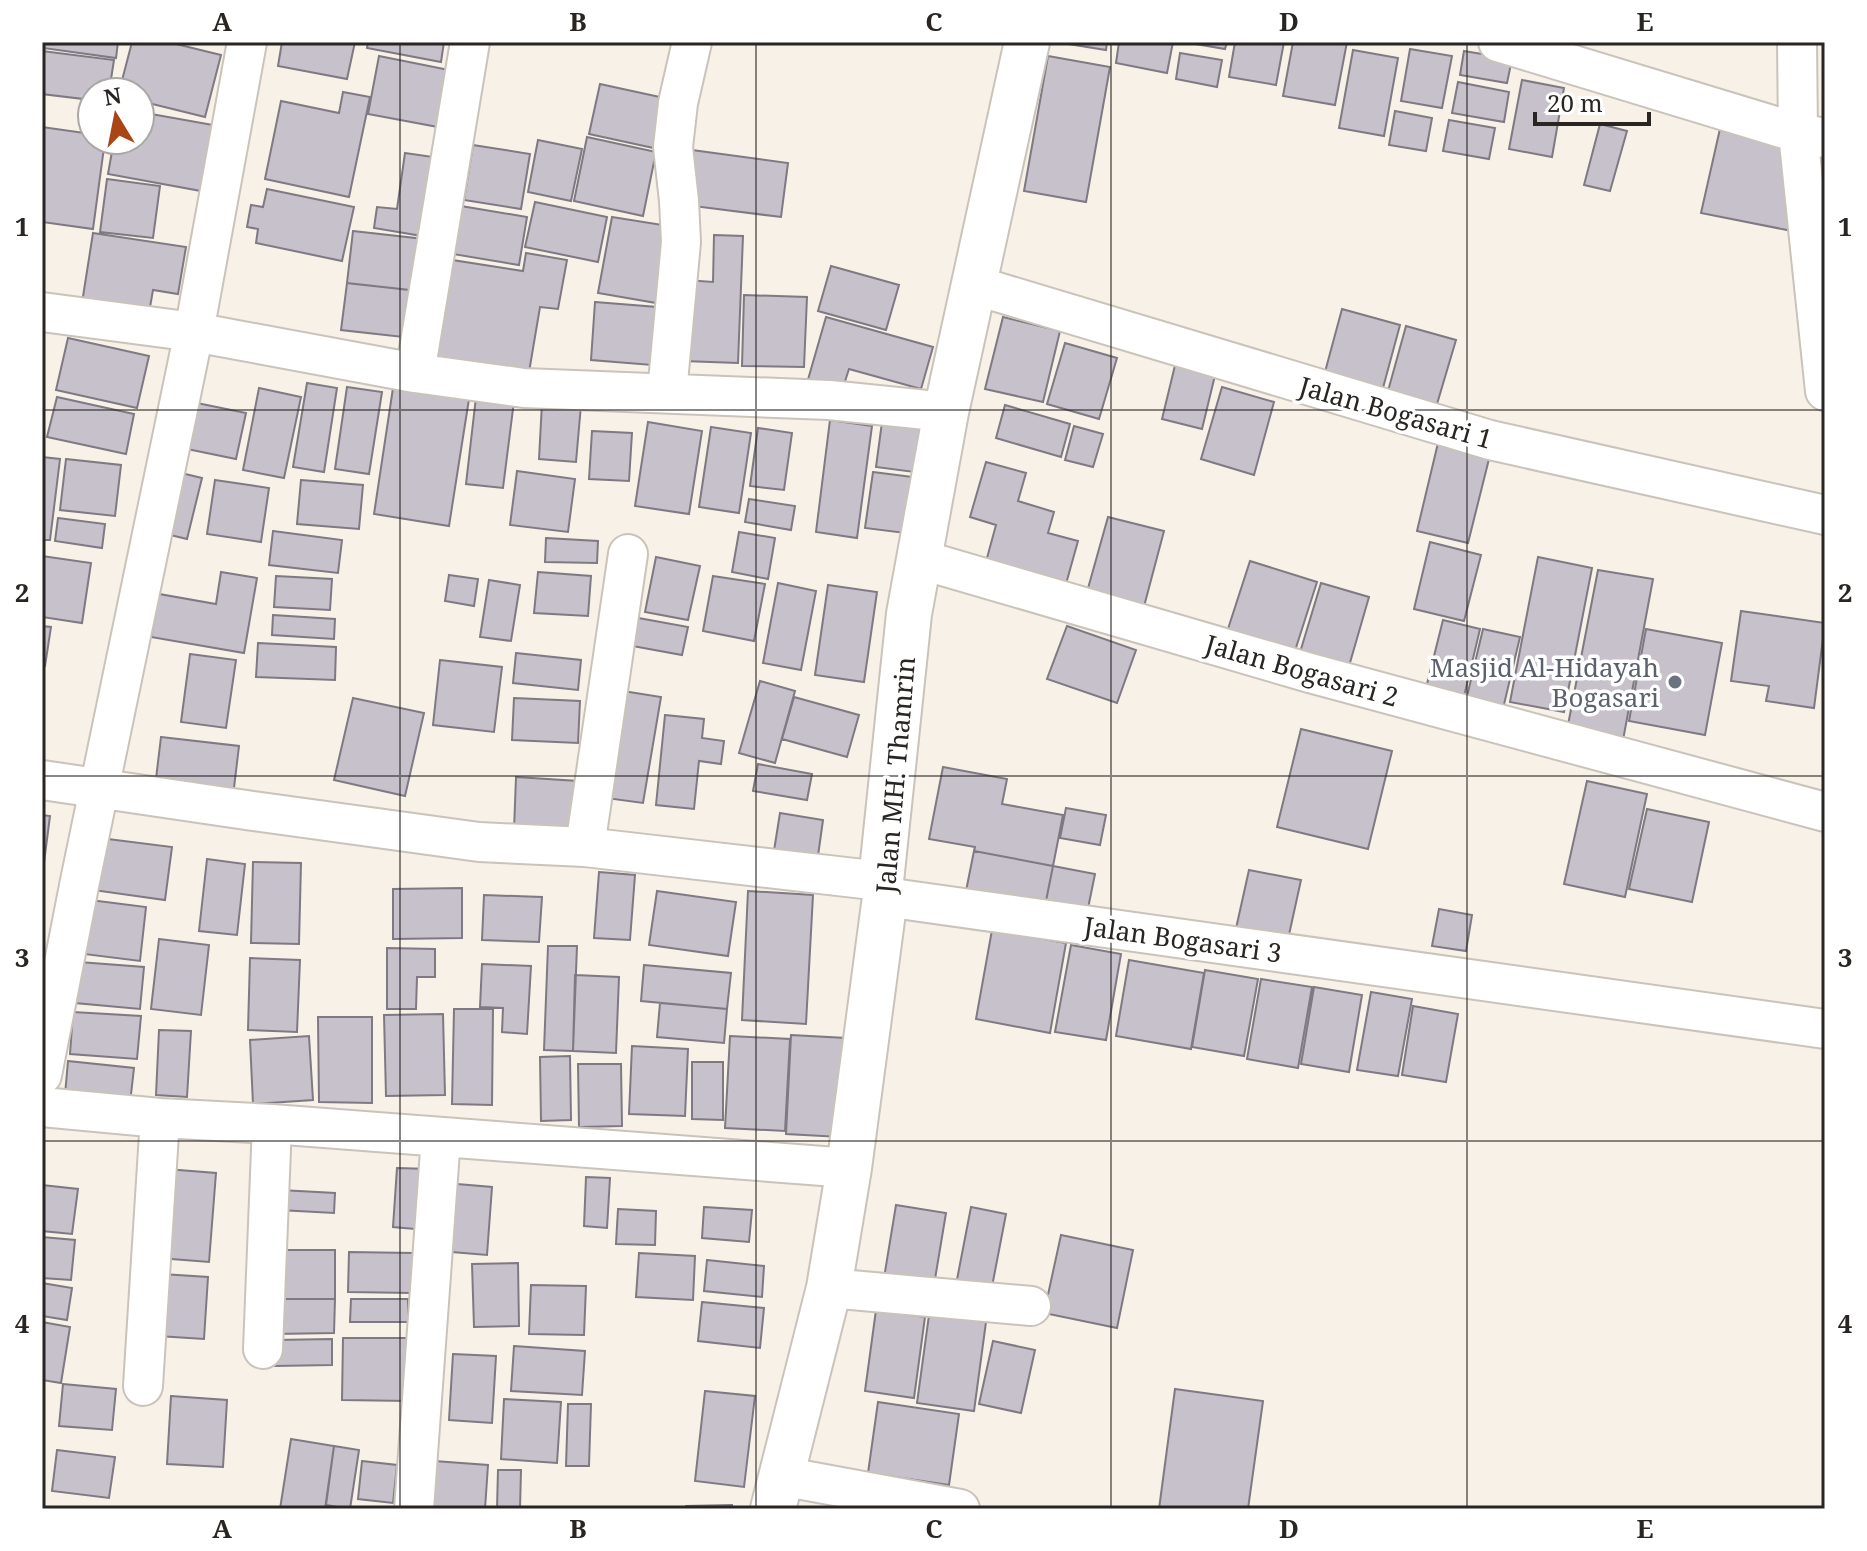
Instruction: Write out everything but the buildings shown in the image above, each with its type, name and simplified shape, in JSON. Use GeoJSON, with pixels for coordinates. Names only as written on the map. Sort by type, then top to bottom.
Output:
{"type":"FeatureCollection","features":[{"type":"Feature","properties":{"kind":"main road","name":"Jalan MH. Thamrin"},"geometry":{"type":"LineString","coordinates":[[777,1493],[829,1288],[849,1168],[883,889],[909,614],[946,412],[1027,42]]}},
{"type":"Feature","properties":{"kind":"street"},"geometry":{"type":"LineString","coordinates":[[42,1075],[194,332],[247,42]]}},
{"type":"Feature","properties":{"kind":"street"},"geometry":{"type":"LineString","coordinates":[[415,373],[470,42]]}},
{"type":"Feature","properties":{"kind":"street"},"geometry":{"type":"LineString","coordinates":[[667,393],[681,242],[673,147],[678,103],[692,42]]}},
{"type":"Feature","properties":{"kind":"street"},"geometry":{"type":"LineString","coordinates":[[1498,42],[1811,136]]}},
{"type":"Feature","properties":{"kind":"street"},"geometry":{"type":"LineString","coordinates":[[1797,42],[1811,136],[1825,391]]}},
{"type":"Feature","properties":{"kind":"street","name":"Jalan Bogasari 1"},"geometry":{"type":"LineString","coordinates":[[974,285],[1490,440],[1825,515]]}},
{"type":"Feature","properties":{"kind":"street"},"geometry":{"type":"LineString","coordinates":[[42,312],[194,332],[415,373],[524,388],[829,400],[946,412]]}},
{"type":"Feature","properties":{"kind":"street"},"geometry":{"type":"LineString","coordinates":[[585,847],[628,554]]}},
{"type":"Feature","properties":{"kind":"street","name":"Jalan Bogasari 2"},"geometry":{"type":"LineString","coordinates":[[919,559],[1310,673],[1825,812]]}},
{"type":"Feature","properties":{"kind":"street","name":"Jalan Bogasari 3"},"geometry":{"type":"LineString","coordinates":[[42,780],[479,842],[585,847],[1825,1029]]}},
{"type":"Feature","properties":{"kind":"street"},"geometry":{"type":"LineString","coordinates":[[42,1107],[849,1168]]}},
{"type":"Feature","properties":{"kind":"street"},"geometry":{"type":"LineString","coordinates":[[143,1386],[160,1118]]}},
{"type":"Feature","properties":{"kind":"street"},"geometry":{"type":"LineString","coordinates":[[263,1349],[272,1124]]}},
{"type":"Feature","properties":{"kind":"street"},"geometry":{"type":"LineString","coordinates":[[414,1509],[441,1137]]}},
{"type":"Feature","properties":{"kind":"street"},"geometry":{"type":"LineString","coordinates":[[829,1288],[1031,1306]]}},
{"type":"Feature","properties":{"kind":"street"},"geometry":{"type":"LineString","coordinates":[[777,1493],[960,1509]]}},
{"type":"Feature","properties":{"kind":"place","name":"Masjid Al-Hidayah Bogasari"},"geometry":{"type":"Point","coordinates":[1675,682]}}]}
